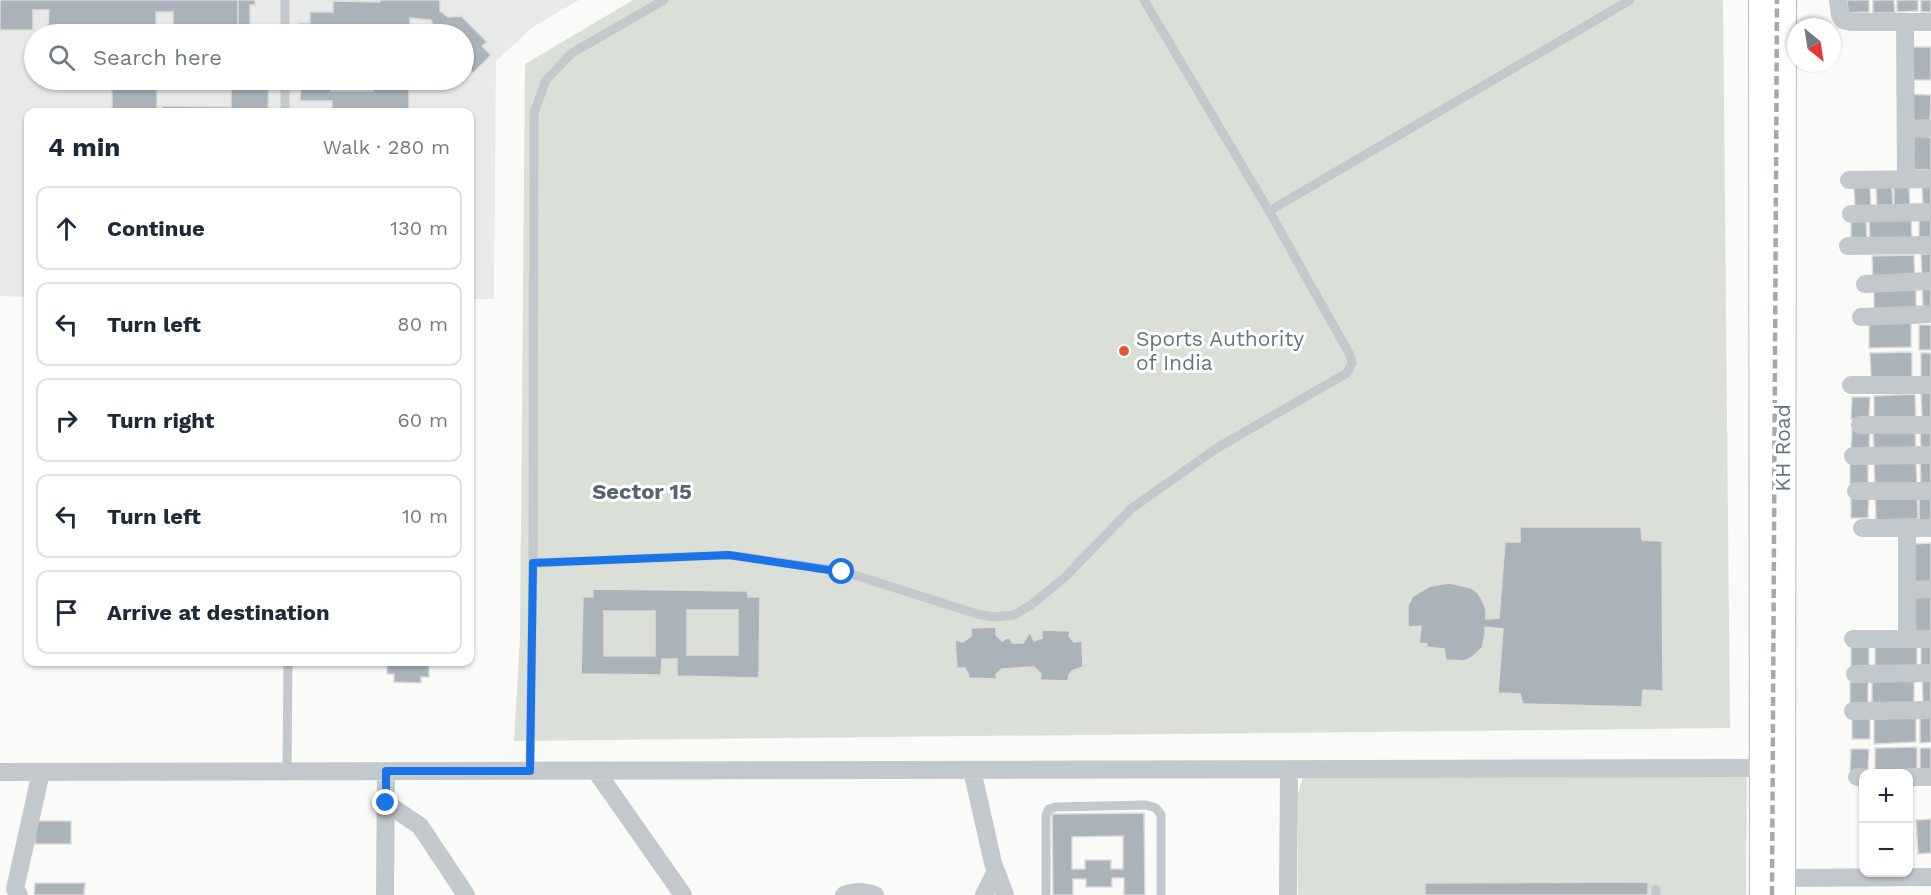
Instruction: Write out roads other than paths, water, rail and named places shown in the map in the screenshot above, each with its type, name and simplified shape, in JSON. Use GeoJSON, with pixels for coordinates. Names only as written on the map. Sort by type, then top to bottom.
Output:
{"type":"FeatureCollection","features":[{"type":"Feature","properties":{"kind":"main road","name":"KH Road"},"geometry":{"type":"LineString","coordinates":[[1762,0],[1773,886]]}},
{"type":"Feature","properties":{"kind":"main road","name":"KH Road"},"geometry":{"type":"LineString","coordinates":[[1773,768],[1784,0]]}},
{"type":"Feature","properties":{"kind":"street"},"geometry":{"type":"LineString","coordinates":[[1838,0],[1840,15],[1843,20],[1851,22],[1931,22]]}},
{"type":"Feature","properties":{"kind":"street"},"geometry":{"type":"LineString","coordinates":[[1905,22],[1906,179]]}},
{"type":"Feature","properties":{"kind":"street"},"geometry":{"type":"LineString","coordinates":[[1906,129],[1931,128]]}},
{"type":"Feature","properties":{"kind":"street"},"geometry":{"type":"LineString","coordinates":[[1849,180],[1931,179]]}},
{"type":"Feature","properties":{"kind":"street"},"geometry":{"type":"LineString","coordinates":[[1851,214],[1931,212]]}},
{"type":"Feature","properties":{"kind":"street"},"geometry":{"type":"LineString","coordinates":[[1848,246],[1931,245]]}},
{"type":"Feature","properties":{"kind":"street"},"geometry":{"type":"LineString","coordinates":[[1865,284],[1931,281]]}},
{"type":"Feature","properties":{"kind":"street"},"geometry":{"type":"LineString","coordinates":[[1861,316],[1931,314]]}},
{"type":"Feature","properties":{"kind":"street"},"geometry":{"type":"LineString","coordinates":[[1851,386],[1931,385]]}},
{"type":"Feature","properties":{"kind":"street"},"geometry":{"type":"LineString","coordinates":[[1860,425],[1931,424]]}},
{"type":"Feature","properties":{"kind":"street"},"geometry":{"type":"LineString","coordinates":[[1853,456],[1931,455]]}},
{"type":"Feature","properties":{"kind":"street"},"geometry":{"type":"LineString","coordinates":[[1856,491],[1931,490]]}},
{"type":"Feature","properties":{"kind":"street"},"geometry":{"type":"LineString","coordinates":[[1862,528],[1931,528]]}},
{"type":"Feature","properties":{"kind":"street"},"geometry":{"type":"LineString","coordinates":[[1907,528],[1907,639]]}},
{"type":"Feature","properties":{"kind":"street"},"geometry":{"type":"LineString","coordinates":[[1907,590],[1931,589]]}},
{"type":"Feature","properties":{"kind":"street"},"geometry":{"type":"LineString","coordinates":[[1852,639],[1931,639]]}},
{"type":"Feature","properties":{"kind":"street"},"geometry":{"type":"LineString","coordinates":[[1855,674],[1931,673]]}},
{"type":"Feature","properties":{"kind":"street"},"geometry":{"type":"LineString","coordinates":[[1853,711],[1931,711]]}},
{"type":"Feature","properties":{"kind":"street"},"geometry":{"type":"LineString","coordinates":[[0,772],[1773,768]]}},
{"type":"Feature","properties":{"kind":"street"},"geometry":{"type":"LineString","coordinates":[[1288,895],[1289,769]]}},
{"type":"Feature","properties":{"kind":"street"},"geometry":{"type":"LineString","coordinates":[[972,770],[995,873],[1005,895]]}},
{"type":"Feature","properties":{"kind":"street"},"geometry":{"type":"LineString","coordinates":[[385,895],[386,771]]}},
{"type":"Feature","properties":{"kind":"street"},"geometry":{"type":"LineString","coordinates":[[596,771],[683,895]]}},
{"type":"Feature","properties":{"kind":"street"},"geometry":{"type":"LineString","coordinates":[[19,895],[15,889],[41,772]]}},
{"type":"Feature","properties":{"kind":"street"},"geometry":{"type":"LineString","coordinates":[[1913,777],[1931,777]]}},
{"type":"Feature","properties":{"kind":"street"},"geometry":{"type":"LineString","coordinates":[[386,803],[420,826],[466,895]]}},
{"type":"Feature","properties":{"kind":"street"},"geometry":{"type":"LineString","coordinates":[[984,895],[995,873]]}},
{"type":"Feature","properties":{"kind":"street"},"geometry":{"type":"LineString","coordinates":[[1773,886],[1930,883]]}},
{"type":"Feature","properties":{"kind":"street"},"geometry":{"type":"LineString","coordinates":[[844,895],[865,892],[875,895]]}},
{"type":"Feature","properties":{"kind":"lane"},"geometry":{"type":"LineString","coordinates":[[285,0],[285,24]]}},
{"type":"Feature","properties":{"kind":"lane"},"geometry":{"type":"LineString","coordinates":[[530,771],[534,113],[546,80],[572,53],[664,0]]}},
{"type":"Feature","properties":{"kind":"lane"},"geometry":{"type":"LineString","coordinates":[[533,563],[729,555],[842,572],[976,614],[993,617],[1014,615],[1031,605],[1064,578],[1131,509],[1217,448],[1347,373],[1352,363],[1350,355],[1269,211],[1144,0]]}},
{"type":"Feature","properties":{"kind":"lane"},"geometry":{"type":"LineString","coordinates":[[1269,211],[1630,0]]}},
{"type":"Feature","properties":{"kind":"lane"},"geometry":{"type":"LineString","coordinates":[[285,90],[285,108]]}},
{"type":"Feature","properties":{"kind":"lane"},"geometry":{"type":"LineString","coordinates":[[287,771],[288,666]]}},
{"type":"Feature","properties":{"kind":"lane"},"geometry":{"type":"LineString","coordinates":[[1046,895],[1046,815],[1049,809],[1146,806],[1156,808],[1161,815],[1161,895]]}},
{"type":"Feature","properties":{"kind":"railway"},"geometry":{"type":"LineString","coordinates":[[1772,895],[1777,0]]}},
{"type":"Feature","properties":{"kind":"place","name":"Sports Authority of India"},"geometry":{"type":"Point","coordinates":[1124,351]}},
{"type":"Feature","properties":{"kind":"district","name":"Sector 15"},"geometry":{"type":"Point","coordinates":[642,491]}}]}
